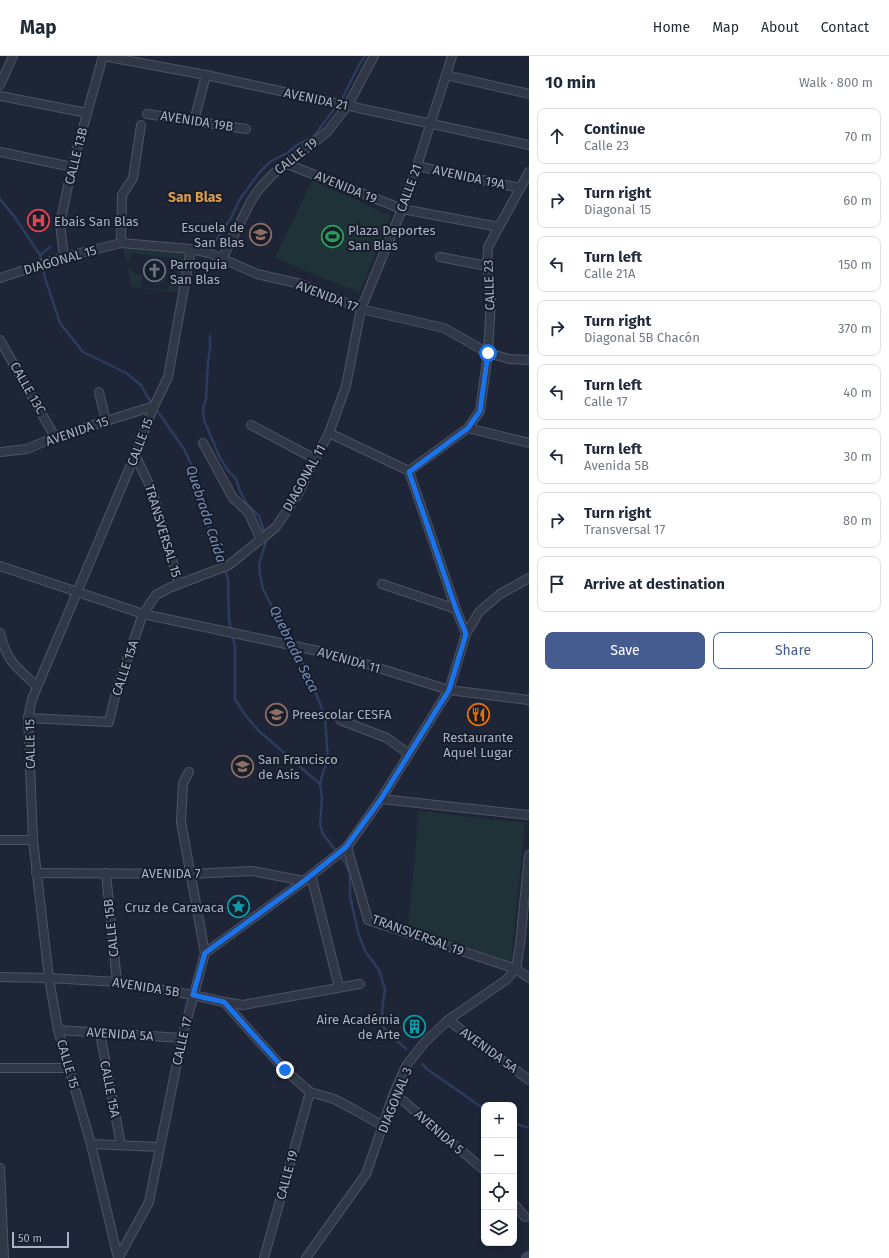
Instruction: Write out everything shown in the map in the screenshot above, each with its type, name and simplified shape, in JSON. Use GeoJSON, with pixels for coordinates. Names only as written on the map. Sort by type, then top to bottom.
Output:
{"type":"FeatureCollection","features":[{"type":"Feature","properties":{"kind":"street"},"geometry":{"type":"LineString","coordinates":[[0,85],[13,56]]}},
{"type":"Feature","properties":{"kind":"street","name":"AVENIDA 21"},"geometry":{"type":"LineString","coordinates":[[103,56],[206,75],[529,145]]}},
{"type":"Feature","properties":{"kind":"street","name":"CALLE 13B"},"geometry":{"type":"LineString","coordinates":[[64,257],[60,224],[72,167],[103,56]]}},
{"type":"Feature","properties":{"kind":"street","name":"CALLE 19"},"geometry":{"type":"LineString","coordinates":[[222,258],[255,195],[272,174],[288,164],[327,132],[348,106],[374,56]]}},
{"type":"Feature","properties":{"kind":"street","name":"CALLE 21"},"geometry":{"type":"LineString","coordinates":[[329,433],[346,386],[361,309],[402,209],[452,56]]}},
{"type":"Feature","properties":{"kind":"street"},"geometry":{"type":"LineString","coordinates":[[194,121],[206,75]]}},
{"type":"Feature","properties":{"kind":"street"},"geometry":{"type":"LineString","coordinates":[[446,75],[529,94]]}},
{"type":"Feature","properties":{"kind":"street"},"geometry":{"type":"LineString","coordinates":[[0,96],[87,113]]}},
{"type":"Feature","properties":{"kind":"street","name":"AVENIDA 19B"},"geometry":{"type":"LineString","coordinates":[[147,114],[246,129]]}},
{"type":"Feature","properties":{"kind":"street"},"geometry":{"type":"LineString","coordinates":[[121,243],[122,195],[133,178],[141,125]]}},
{"type":"Feature","properties":{"kind":"street"},"geometry":{"type":"LineString","coordinates":[[0,152],[72,167]]}},
{"type":"Feature","properties":{"kind":"street","name":"AVENIDA 19"},"geometry":{"type":"LineString","coordinates":[[288,164],[402,209],[499,227]]}},
{"type":"Feature","properties":{"kind":"street","name":"AVENIDA 19A"},"geometry":{"type":"LineString","coordinates":[[417,166],[520,188]]}},
{"type":"Feature","properties":{"kind":"street","name":"CALLE 23"},"geometry":{"type":"LineString","coordinates":[[468,428],[480,411],[488,353],[491,300],[487,266],[488,247],[529,172]]}},
{"type":"Feature","properties":{"kind":"street","name":"AVENIDA 17"},"geometry":{"type":"LineString","coordinates":[[121,243],[191,249],[209,253],[257,274],[300,284],[361,309],[444,328],[488,353],[510,359],[529,360]]}},
{"type":"Feature","properties":{"kind":"street","name":"DIAGONAL 15"},"geometry":{"type":"LineString","coordinates":[[0,278],[64,257],[121,243]]}},
{"type":"Feature","properties":{"kind":"street","name":"CALLE 15"},"geometry":{"type":"LineString","coordinates":[[118,1257],[91,1144],[58,1030],[49,978],[33,840],[28,718],[32,699],[135,455],[154,406],[168,377],[191,249]]}},
{"type":"Feature","properties":{"kind":"street"},"geometry":{"type":"LineString","coordinates":[[440,257],[487,266]]}},
{"type":"Feature","properties":{"kind":"street","name":"CALLE 13C"},"geometry":{"type":"LineString","coordinates":[[0,340],[55,437]]}},
{"type":"Feature","properties":{"kind":"street"},"geometry":{"type":"LineString","coordinates":[[99,392],[106,421]]}},
{"type":"Feature","properties":{"kind":"street","name":"AVENIDA 15"},"geometry":{"type":"LineString","coordinates":[[0,452],[27,449],[55,437],[154,406]]}},
{"type":"Feature","properties":{"kind":"street"},"geometry":{"type":"LineString","coordinates":[[251,426],[315,459]]}},
{"type":"Feature","properties":{"kind":"street"},"geometry":{"type":"LineString","coordinates":[[409,472],[468,428],[529,442]]}},
{"type":"Feature","properties":{"kind":"street"},"geometry":{"type":"LineString","coordinates":[[329,433],[409,472],[466,634]]}},
{"type":"Feature","properties":{"kind":"street","name":"DIAGONAL 11"},"geometry":{"type":"LineString","coordinates":[[143,614],[156,595],[169,588],[229,565],[276,527],[298,494],[329,433]]}},
{"type":"Feature","properties":{"kind":"street"},"geometry":{"type":"LineString","coordinates":[[203,443],[233,498],[248,512],[261,540]]}},
{"type":"Feature","properties":{"kind":"street","name":"TRANSVERSAL 15"},"geometry":{"type":"LineString","coordinates":[[135,455],[152,490],[179,584]]}},
{"type":"Feature","properties":{"kind":"street","name":"AVENIDA 11"},"geometry":{"type":"LineString","coordinates":[[0,566],[76,593],[143,614],[337,655],[449,690],[529,700]]}},
{"type":"Feature","properties":{"kind":"street"},"geometry":{"type":"LineString","coordinates":[[205,953],[304,881],[346,847],[381,799],[449,690],[466,634],[479,612],[500,594],[529,578]]}},
{"type":"Feature","properties":{"kind":"street"},"geometry":{"type":"LineString","coordinates":[[382,584],[456,609]]}},
{"type":"Feature","properties":{"kind":"street","name":"CALLE 15A"},"geometry":{"type":"LineString","coordinates":[[28,718],[109,722],[117,688],[143,614]]}},
{"type":"Feature","properties":{"kind":"street"},"geometry":{"type":"LineString","coordinates":[[0,633],[4,648],[15,667],[38,686]]}},
{"type":"Feature","properties":{"kind":"street"},"geometry":{"type":"LineString","coordinates":[[340,720],[387,738],[409,754]]}},
{"type":"Feature","properties":{"kind":"street","name":"CALLE 17"},"geometry":{"type":"LineString","coordinates":[[118,1257],[149,1202],[182,1038],[205,953],[181,822],[183,783],[189,772]]}},
{"type":"Feature","properties":{"kind":"street"},"geometry":{"type":"LineString","coordinates":[[381,799],[529,815]]}},
{"type":"Feature","properties":{"kind":"street"},"geometry":{"type":"LineString","coordinates":[[0,840],[33,840]]}},
{"type":"Feature","properties":{"kind":"street","name":"TRANSVERSAL 19"},"geometry":{"type":"LineString","coordinates":[[346,847],[368,920],[516,969]]}},
{"type":"Feature","properties":{"kind":"street"},"geometry":{"type":"LineString","coordinates":[[529,855],[516,969],[529,978]]}},
{"type":"Feature","properties":{"kind":"street","name":"AVENIDA 7"},"geometry":{"type":"LineString","coordinates":[[36,873],[190,874],[252,871],[304,881]]}},
{"type":"Feature","properties":{"kind":"street","name":"CALLE 15B"},"geometry":{"type":"LineString","coordinates":[[106,873],[117,982]]}},
{"type":"Feature","properties":{"kind":"street"},"geometry":{"type":"LineString","coordinates":[[311,875],[339,987]]}},
{"type":"Feature","properties":{"kind":"street","name":"DIAGONAL 3"},"geometry":{"type":"LineString","coordinates":[[306,1258],[366,1174],[394,1093],[406,1066],[424,1043],[448,1020],[506,980],[516,969]]}},
{"type":"Feature","properties":{"kind":"street","name":"AVENIDA 5B"},"geometry":{"type":"LineString","coordinates":[[0,978],[49,978],[117,982],[243,1005],[360,984]]}},
{"type":"Feature","properties":{"kind":"street"},"geometry":{"type":"LineString","coordinates":[[224,1002],[285,1070],[310,1092],[334,1099],[383,1126]]}},
{"type":"Feature","properties":{"kind":"street","name":"AVENIDA 5A"},"geometry":{"type":"LineString","coordinates":[[448,1020],[529,1080]]}},
{"type":"Feature","properties":{"kind":"street","name":"AVENIDA 5A"},"geometry":{"type":"LineString","coordinates":[[58,1030],[182,1038]]}},
{"type":"Feature","properties":{"kind":"street","name":"CALLE 15A"},"geometry":{"type":"LineString","coordinates":[[100,1033],[121,1145]]}},
{"type":"Feature","properties":{"kind":"street"},"geometry":{"type":"LineString","coordinates":[[0,1068],[68,1068]]}},
{"type":"Feature","properties":{"kind":"street","name":"CALLE 19"},"geometry":{"type":"LineString","coordinates":[[264,1258],[310,1092]]}},
{"type":"Feature","properties":{"kind":"street","name":"AVENIDA 5"},"geometry":{"type":"LineString","coordinates":[[394,1093],[481,1167]]}},
{"type":"Feature","properties":{"kind":"street"},"geometry":{"type":"LineString","coordinates":[[91,1144],[160,1147]]}},
{"type":"Feature","properties":{"kind":"street"},"geometry":{"type":"LineString","coordinates":[[0,1168],[4,1258]]}},
{"type":"Feature","properties":{"kind":"street"},"geometry":{"type":"LineString","coordinates":[[517,1208],[525,1217]]}},
{"type":"Feature","properties":{"kind":"street"},"geometry":{"type":"LineString","coordinates":[[114,1237],[128,1239]]}},
{"type":"Feature","properties":{"kind":"shaded area","name":"Plaza Deportes San Blas"},"geometry":{"type":"Polygon","coordinates":[[[312,180],[391,216],[359,293],[275,258],[312,180]]]}},
{"type":"Feature","properties":{"kind":"shaded area"},"geometry":{"type":"Polygon","coordinates":[[[123,248],[187,252],[180,293],[131,287],[128,269],[133,269],[133,274],[142,275],[141,287],[168,290],[170,278],[177,278],[178,259],[131,253],[130,262],[127,262],[123,248]]]}},
{"type":"Feature","properties":{"kind":"shaded area"},"geometry":{"type":"Polygon","coordinates":[[[419,811],[525,823],[511,962],[408,926],[419,811]]]}},
{"type":"Feature","properties":{"kind":"waterway","name":"Quebrada Seca"},"geometry":{"type":"LineString","coordinates":[[216,240],[231,218],[240,199],[260,172],[270,162],[314,136],[343,97],[365,56]]}},
{"type":"Feature","properties":{"kind":"waterway"},"geometry":{"type":"LineString","coordinates":[[0,199],[14,216],[40,255]]}},
{"type":"Feature","properties":{"kind":"waterway","name":"Quebrada Caída"},"geometry":{"type":"LineString","coordinates":[[50,247],[40,255],[45,278],[60,323],[83,352],[126,373],[141,385],[153,405]]}},
{"type":"Feature","properties":{"kind":"waterway","name":"Quebrada Seca"},"geometry":{"type":"LineString","coordinates":[[210,336],[206,399],[203,408],[204,420],[220,458],[229,472],[236,479],[247,504],[259,516],[266,542],[259,564],[263,589],[291,643]]}},
{"type":"Feature","properties":{"kind":"waterway","name":"Quebrada Caída"},"geometry":{"type":"LineString","coordinates":[[156,409],[184,449],[196,475],[199,495],[215,548],[222,560],[228,579],[229,619],[231,630]]}},
{"type":"Feature","properties":{"kind":"waterway","name":"Quebrada Caída"},"geometry":{"type":"LineString","coordinates":[[232,635],[235,646],[235,699],[246,716],[259,731],[320,784]]}},
{"type":"Feature","properties":{"kind":"waterway","name":"Quebrada Seca"},"geometry":{"type":"LineString","coordinates":[[295,649],[302,660],[325,716],[328,761],[320,784],[322,798],[320,824],[323,834],[346,864],[350,874],[350,896],[358,932],[365,951],[379,970],[385,989],[382,1011],[384,1028],[406,1049]]}},
{"type":"Feature","properties":{"kind":"waterway","name":"Quebrada Seca"},"geometry":{"type":"LineString","coordinates":[[422,1064],[481,1107]]}},
{"type":"Feature","properties":{"kind":"waterway","name":"Quebrada Seca"},"geometry":{"type":"LineString","coordinates":[[517,1124],[529,1128]]}},
{"type":"Feature","properties":{"kind":"place","name":"Ebais San Blas"},"geometry":{"type":"Point","coordinates":[39,221]}},
{"type":"Feature","properties":{"kind":"place","name":"Escuela de San Blas"},"geometry":{"type":"Point","coordinates":[260,234]}},
{"type":"Feature","properties":{"kind":"place","name":"Plaza Deportes San Blas"},"geometry":{"type":"Point","coordinates":[333,237]}},
{"type":"Feature","properties":{"kind":"place","name":"Parroquia San Blas"},"geometry":{"type":"Point","coordinates":[155,271]}},
{"type":"Feature","properties":{"kind":"place","name":"Preescolar CESFA"},"geometry":{"type":"Point","coordinates":[276,714]}},
{"type":"Feature","properties":{"kind":"place","name":"Restaurante Aquel Lugar"},"geometry":{"type":"Point","coordinates":[478,715]}},
{"type":"Feature","properties":{"kind":"place","name":"San Francisco de Asís"},"geometry":{"type":"Point","coordinates":[243,766]}},
{"type":"Feature","properties":{"kind":"place","name":"Cruz de Caravaca"},"geometry":{"type":"Point","coordinates":[239,907]}},
{"type":"Feature","properties":{"kind":"place","name":"Aire Académia de Arte"},"geometry":{"type":"Point","coordinates":[415,1026]}},
{"type":"Feature","properties":{"kind":"district","name":"San Blas"},"geometry":{"type":"Point","coordinates":[195,197]}},
{"type":"Feature","properties":{"kind":"route"},"geometry":{"type":"LineString","coordinates":[[285,1070],[224,1002],[193,995],[199,972],[205,953],[304,881],[346,847],[381,799],[449,690],[466,634],[409,472],[468,428],[480,411],[488,353]]}}]}
